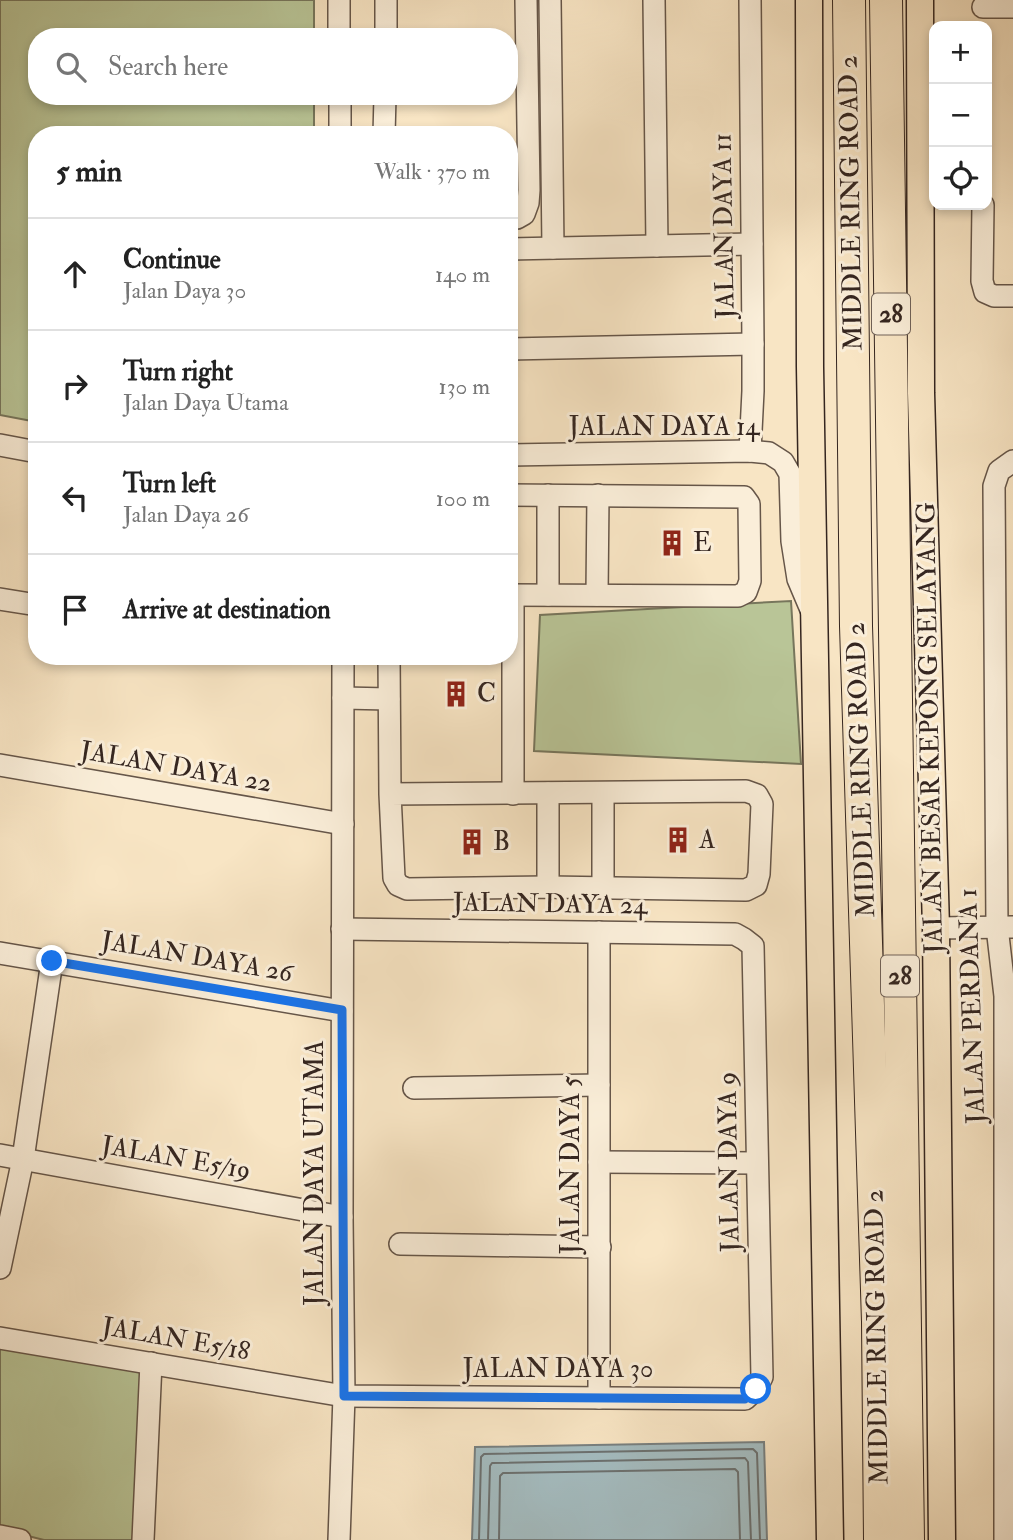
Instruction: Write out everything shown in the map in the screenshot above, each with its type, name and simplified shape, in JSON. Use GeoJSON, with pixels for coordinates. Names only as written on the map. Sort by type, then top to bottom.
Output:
{"type":"FeatureCollection","features":[{"type":"Feature","properties":{"kind":"highway","name":"MIDDLE RING ROAD 2"},"geometry":{"type":"LineString","coordinates":[[849,0],[856,626],[891,1323],[908,1540]]}},
{"type":"Feature","properties":{"kind":"highway","name":"MIDDLE RING ROAD 2"},"geometry":{"type":"LineString","coordinates":[[880,1540],[891,1323],[895,628],[886,0]]}},
{"type":"Feature","properties":{"kind":"main road"},"geometry":{"type":"LineString","coordinates":[[808,0],[810,367],[830,1540]]}},
{"type":"Feature","properties":{"kind":"main road","name":"JALAN BESAR KEPONG SELAYANG"},"geometry":{"type":"LineString","coordinates":[[920,0],[921,393],[936,928],[942,1540]]}},
{"type":"Feature","properties":{"kind":"street"},"geometry":{"type":"LineString","coordinates":[[339,0],[339,28]]}},
{"type":"Feature","properties":{"kind":"street"},"geometry":{"type":"LineString","coordinates":[[386,0],[386,28]]}},
{"type":"Feature","properties":{"kind":"street"},"geometry":{"type":"LineString","coordinates":[[518,217],[524,214],[529,190],[526,0]]}},
{"type":"Feature","properties":{"kind":"street"},"geometry":{"type":"LineString","coordinates":[[550,0],[553,248]]}},
{"type":"Feature","properties":{"kind":"street"},"geometry":{"type":"LineString","coordinates":[[654,0],[657,246]]}},
{"type":"Feature","properties":{"kind":"street","name":"JALAN DAYA 11"},"geometry":{"type":"LineString","coordinates":[[750,0],[753,344],[750,451]]}},
{"type":"Feature","properties":{"kind":"street"},"geometry":{"type":"LineString","coordinates":[[983,11],[1013,7]]}},
{"type":"Feature","properties":{"kind":"street"},"geometry":{"type":"LineString","coordinates":[[340,105],[340,126]]}},
{"type":"Feature","properties":{"kind":"street"},"geometry":{"type":"LineString","coordinates":[[384,126],[385,105]]}},
{"type":"Feature","properties":{"kind":"street"},"geometry":{"type":"LineString","coordinates":[[983,210],[982,281],[985,292],[994,296],[1013,296]]}},
{"type":"Feature","properties":{"kind":"street"},"geometry":{"type":"LineString","coordinates":[[518,249],[752,244]]}},
{"type":"Feature","properties":{"kind":"street"},"geometry":{"type":"LineString","coordinates":[[518,349],[753,344]]}},
{"type":"Feature","properties":{"kind":"street"},"geometry":{"type":"LineString","coordinates":[[0,445],[28,450]]}},
{"type":"Feature","properties":{"kind":"street","name":"JALAN DAYA 14"},"geometry":{"type":"LineString","coordinates":[[518,455],[750,451],[769,453],[783,462],[789,474],[792,541],[798,579],[814,617]]}},
{"type":"Feature","properties":{"kind":"street","name":"JALAN PERDANA 1"},"geometry":{"type":"LineString","coordinates":[[1005,1540],[1009,996],[1005,927],[1004,643],[994,486],[1006,466]]}},
{"type":"Feature","properties":{"kind":"street"},"geometry":{"type":"LineString","coordinates":[[518,495],[744,497],[749,504],[750,581],[746,592],[738,596],[518,595]]}},
{"type":"Feature","properties":{"kind":"street"},"geometry":{"type":"LineString","coordinates":[[548,495],[548,595]]}},
{"type":"Feature","properties":{"kind":"street"},"geometry":{"type":"LineString","coordinates":[[597,595],[598,495]]}},
{"type":"Feature","properties":{"kind":"street"},"geometry":{"type":"LineString","coordinates":[[0,599],[28,604]]}},
{"type":"Feature","properties":{"kind":"street","name":"JALAN DAYA UTAMA"},"geometry":{"type":"LineString","coordinates":[[339,1540],[344,1396],[343,665]]}},
{"type":"Feature","properties":{"kind":"street"},"geometry":{"type":"LineString","coordinates":[[389,665],[390,794],[394,878],[398,885],[407,889],[548,887],[746,890],[756,885],[760,874],[762,804],[757,795],[746,791],[390,794]]}},
{"type":"Feature","properties":{"kind":"street"},"geometry":{"type":"LineString","coordinates":[[512,665],[513,794]]}},
{"type":"Feature","properties":{"kind":"street"},"geometry":{"type":"LineString","coordinates":[[343,698],[389,699]]}},
{"type":"Feature","properties":{"kind":"street","name":"JALAN DAYA 22"},"geometry":{"type":"LineString","coordinates":[[0,765],[343,824]]}},
{"type":"Feature","properties":{"kind":"street"},"geometry":{"type":"LineString","coordinates":[[548,793],[548,887]]}},
{"type":"Feature","properties":{"kind":"street"},"geometry":{"type":"LineString","coordinates":[[603,793],[603,888]]}},
{"type":"Feature","properties":{"kind":"street"},"geometry":{"type":"LineString","coordinates":[[936,928],[1005,927]]}},
{"type":"Feature","properties":{"kind":"street","name":"JALAN DAYA 24"},"geometry":{"type":"LineString","coordinates":[[342,929],[735,934],[752,946]]}},
{"type":"Feature","properties":{"kind":"street","name":"JALAN DAYA 5"},"geometry":{"type":"LineString","coordinates":[[599,932],[599,1398]]}},
{"type":"Feature","properties":{"kind":"street","name":"JALAN DAYA 9"},"geometry":{"type":"LineString","coordinates":[[752,946],[762,1377]]}},
{"type":"Feature","properties":{"kind":"street","name":"JALAN DAYA 26"},"geometry":{"type":"LineString","coordinates":[[0,953],[342,1010]]}},
{"type":"Feature","properties":{"kind":"street"},"geometry":{"type":"LineString","coordinates":[[0,1268],[23,1159],[52,961]]}},
{"type":"Feature","properties":{"kind":"street"},"geometry":{"type":"LineString","coordinates":[[414,1088],[599,1085]]}},
{"type":"Feature","properties":{"kind":"street","name":"JALAN E5/19"},"geometry":{"type":"LineString","coordinates":[[0,1155],[342,1217]]}},
{"type":"Feature","properties":{"kind":"street"},"geometry":{"type":"LineString","coordinates":[[599,1162],[757,1163]]}},
{"type":"Feature","properties":{"kind":"street"},"geometry":{"type":"LineString","coordinates":[[400,1244],[600,1247]]}},
{"type":"Feature","properties":{"kind":"street","name":"JALAN E5/18"},"geometry":{"type":"LineString","coordinates":[[0,1338],[344,1396]]}},
{"type":"Feature","properties":{"kind":"street"},"geometry":{"type":"LineString","coordinates":[[143,1540],[151,1363]]}},
{"type":"Feature","properties":{"kind":"street","name":"JALAN DAYA 30"},"geometry":{"type":"LineString","coordinates":[[344,1396],[745,1399],[756,1389],[762,1377]]}},
{"type":"Feature","properties":{"kind":"street"},"geometry":{"type":"LineString","coordinates":[[0,1536],[20,1540]]}},
{"type":"Feature","properties":{"kind":"green space"},"geometry":{"type":"Polygon","coordinates":[[[0,0],[314,0],[314,28],[28,28],[28,105],[314,105],[314,126],[28,126],[28,420],[0,415],[0,0]]]}},
{"type":"Feature","properties":{"kind":"green space"},"geometry":{"type":"Polygon","coordinates":[[[791,601],[801,764],[534,751],[540,615],[791,601]]]}},
{"type":"Feature","properties":{"kind":"green space"},"geometry":{"type":"Polygon","coordinates":[[[0,1338],[151,1363],[133,1540],[44,1540],[0,1529],[0,1338]]]}},
{"type":"Feature","properties":{"kind":"water"},"geometry":{"type":"Polygon","coordinates":[[[764,1442],[767,1540],[472,1540],[475,1447],[764,1442]]]}},
{"type":"Feature","properties":{"kind":"place","name":"E"},"geometry":{"type":"Point","coordinates":[672,543]}},
{"type":"Feature","properties":{"kind":"place","name":"C"},"geometry":{"type":"Point","coordinates":[456,694]}},
{"type":"Feature","properties":{"kind":"place","name":"A"},"geometry":{"type":"Point","coordinates":[678,840]}},
{"type":"Feature","properties":{"kind":"place","name":"B"},"geometry":{"type":"Point","coordinates":[472,842]}},
{"type":"Feature","properties":{"kind":"route"},"geometry":{"type":"LineString","coordinates":[[52,961],[342,1010],[344,1396],[745,1399],[756,1389]]}}]}
